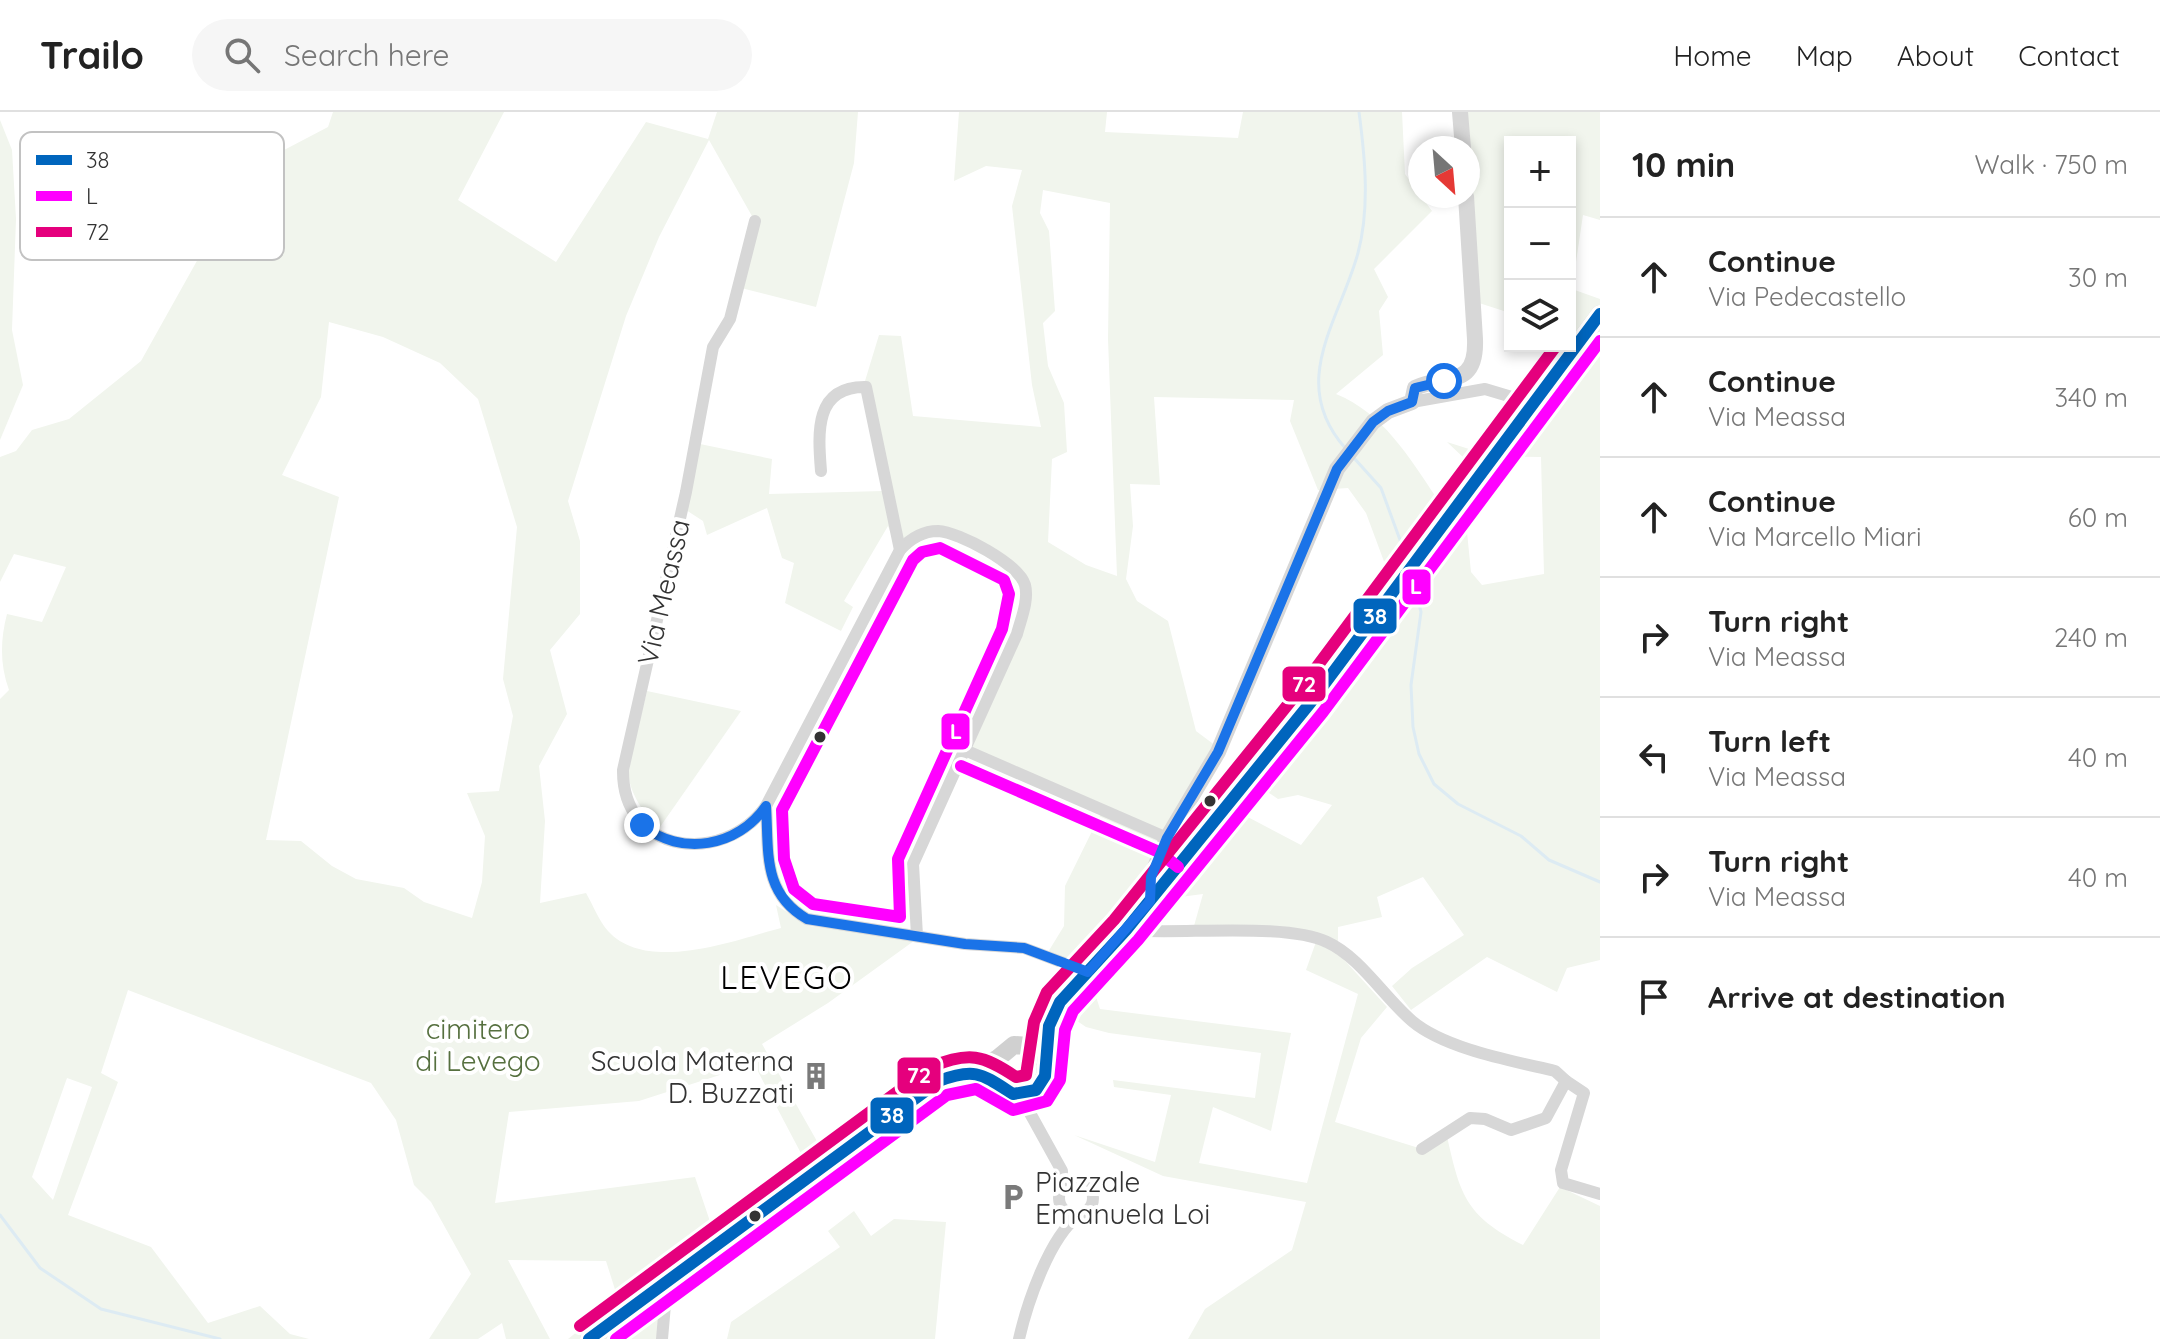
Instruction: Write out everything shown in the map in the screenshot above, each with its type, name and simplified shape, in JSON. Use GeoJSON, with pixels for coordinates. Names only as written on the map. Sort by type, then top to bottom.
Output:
{"type":"FeatureCollection","features":[{"type":"Feature","properties":{"kind":"main road"},"geometry":{"type":"LineString","coordinates":[[969,1072],[997,1080],[1006,1091],[1028,1093],[1045,1076],[1049,1026],[1060,1002],[1126,930],[1311,702],[1600,314]]}},
{"type":"Feature","properties":{"kind":"main road"},"geometry":{"type":"LineString","coordinates":[[589,1339],[939,1081],[997,1059],[1007,1048],[1029,1046],[1049,1026]]}},
{"type":"Feature","properties":{"kind":"main road"},"geometry":{"type":"LineString","coordinates":[[1029,1046],[1044,1060]]}},
{"type":"Feature","properties":{"kind":"main road"},"geometry":{"type":"LineString","coordinates":[[997,1059],[997,1080]]}},
{"type":"Feature","properties":{"kind":"street"},"geometry":{"type":"LineString","coordinates":[[1460,112],[1462,136]]}},
{"type":"Feature","properties":{"kind":"street"},"geometry":{"type":"LineString","coordinates":[[1412,402],[1415,388],[1459,377],[1470,368],[1475,356],[1467,208]]}},
{"type":"Feature","properties":{"kind":"street","name":"Via Meassa"},"geometry":{"type":"LineString","coordinates":[[755,221],[730,319],[713,347],[686,492],[622,782],[629,804],[642,825],[672,842],[696,844],[737,835],[756,820],[900,550]]}},
{"type":"Feature","properties":{"kind":"street"},"geometry":{"type":"LineString","coordinates":[[821,471],[818,432],[825,409],[834,395],[850,387],[866,387],[900,550],[925,533],[949,533],[1013,565],[1025,587],[1017,634],[967,751],[913,864],[917,936]]}},
{"type":"Feature","properties":{"kind":"street"},"geometry":{"type":"LineString","coordinates":[[1150,901],[1151,877],[1167,838],[1218,752],[1337,469],[1357,440],[1388,411],[1412,402],[1485,389],[1532,403]]}},
{"type":"Feature","properties":{"kind":"street"},"geometry":{"type":"LineString","coordinates":[[967,751],[1167,838],[1188,854]]}},
{"type":"Feature","properties":{"kind":"street"},"geometry":{"type":"LineString","coordinates":[[766,806],[769,872],[777,893],[789,908],[817,923],[1024,948],[1088,972]]}},
{"type":"Feature","properties":{"kind":"street"},"geometry":{"type":"LineString","coordinates":[[1126,930],[1166,934],[1298,934],[1326,941],[1341,951],[1414,1023],[1450,1041],[1555,1071],[1584,1093],[1561,1170],[1563,1183],[1600,1194]]}},
{"type":"Feature","properties":{"kind":"street"},"geometry":{"type":"LineString","coordinates":[[1422,1149],[1470,1118],[1485,1119],[1511,1130],[1546,1118],[1566,1081]]}},
{"type":"Feature","properties":{"kind":"street"},"geometry":{"type":"LineString","coordinates":[[1028,1093],[1039,1125],[1062,1171],[1060,1205],[1067,1213],[1078,1216]]}},
{"type":"Feature","properties":{"kind":"street"},"geometry":{"type":"LineString","coordinates":[[1019,1339],[1025,1311],[1062,1232],[1091,1207],[1094,1196],[1089,1186],[1062,1171]]}},
{"type":"Feature","properties":{"kind":"street"},"geometry":{"type":"LineString","coordinates":[[1062,1188],[1076,1181]]}},
{"type":"Feature","properties":{"kind":"street"},"geometry":{"type":"LineString","coordinates":[[662,1339],[667,1282]]}},
{"type":"Feature","properties":{"kind":"green space","name":"cimitero di Levego"},"geometry":{"type":"Polygon","coordinates":[[[333,112],[504,112],[458,200],[556,262],[646,122],[708,139],[717,112],[858,112],[854,163],[816,307],[741,288],[757,225],[709,140],[659,237],[626,316],[568,501],[580,541],[580,614],[550,650],[567,714],[539,766],[545,821],[540,903],[586,893],[608,931],[625,944],[645,950],[692,950],[781,928],[776,905],[809,926],[918,938],[828,1003],[762,1044],[831,1166],[814,1178],[754,1064],[639,1101],[509,1112],[495,1203],[695,1177],[721,1254],[660,1301],[657,1339],[568,1339],[618,1299],[606,1261],[508,1260],[550,1339],[506,1339],[502,1323],[478,1339],[429,1339],[471,1274],[431,1202],[414,1185],[396,1120],[371,1083],[128,990],[101,1073],[118,1082],[68,1215],[151,1247],[208,1323],[260,1306],[290,1334],[309,1339],[0,1339],[0,699],[9,690],[2,643],[7,614],[42,622],[66,567],[14,554],[0,582],[0,457],[16,451],[32,430],[69,419],[141,361],[197,260],[284,260],[284,150],[328,127],[333,112]],[[329,322],[321,397],[282,475],[339,497],[266,840],[301,841],[332,866],[356,879],[404,888],[424,902],[472,918],[482,882],[485,836],[467,793],[499,791],[513,716],[503,679],[517,527],[478,399],[440,363],[383,337],[329,322]],[[67,1078],[32,1177],[53,1200],[92,1087],[67,1078]]]}},
{"type":"Feature","properties":{"kind":"green space"},"geometry":{"type":"Polygon","coordinates":[[[959,112],[1107,112],[1105,132],[1238,138],[1243,112],[1402,112],[1408,208],[1430,208],[1432,211],[1374,269],[1388,297],[1379,311],[1383,355],[1336,394],[1368,412],[1381,424],[1436,497],[1465,459],[1447,442],[1491,456],[1566,352],[1576,352],[1576,290],[1600,299],[1600,960],[1567,968],[1557,992],[1487,957],[1411,1010],[1392,986],[1412,968],[1464,935],[1423,877],[1377,897],[1382,917],[1338,927],[1338,953],[1387,1007],[1361,1038],[1335,1122],[1422,1149],[1446,1132],[1461,1187],[1476,1212],[1503,1234],[1523,1245],[1560,1187],[1600,1206],[1600,1339],[1188,1339],[1205,1309],[1292,1250],[1306,1202],[1163,1176],[1074,1135],[1155,1162],[1171,1095],[1114,1087],[1113,1080],[1255,1098],[1261,1053],[1109,1033],[1086,1027],[1055,1006],[1087,972],[1045,957],[1064,926],[1065,886],[1102,811],[967,751],[1017,634],[1022,582],[991,558],[949,538],[925,537],[899,555],[888,526],[844,601],[853,607],[841,631],[785,603],[794,563],[782,558],[767,508],[707,535],[703,521],[686,510],[700,444],[772,459],[769,494],[883,491],[865,381],[879,335],[901,336],[913,416],[1041,427],[1032,385],[1012,206],[1022,170],[986,166],[954,181],[959,112]],[[1043,190],[1040,213],[1049,231],[1055,311],[1043,323],[1048,366],[1064,403],[1067,452],[1052,459],[1048,542],[1086,565],[1117,576],[1108,339],[1110,203],[1043,190]],[[1154,397],[1160,485],[1130,484],[1133,526],[1126,579],[1137,601],[1168,621],[1196,731],[1216,746],[1176,823],[1200,838],[1225,805],[1301,845],[1332,805],[1298,795],[1278,799],[1246,777],[1392,583],[1366,513],[1348,488],[1318,490],[1290,421],[1294,400],[1154,397]],[[1490,456],[1463,492],[1471,572],[1482,585],[1544,574],[1541,457],[1490,456]],[[1203,894],[1150,901],[1088,972],[1100,1009],[1291,1033],[1271,1131],[1213,1107],[1199,1163],[1307,1183],[1358,994],[1306,970],[1317,939],[1192,933],[1203,894]]]}},
{"type":"Feature","properties":{"kind":"green space"},"geometry":{"type":"Polygon","coordinates":[[[1466,112],[1600,112],[1600,220],[1583,215],[1576,262],[1576,136],[1504,136],[1504,311],[1479,303],[1473,208],[1480,208],[1480,136],[1468,136],[1466,112]]]}},
{"type":"Feature","properties":{"kind":"green space"},"geometry":{"type":"Polygon","coordinates":[[[0,120],[12,150],[16,219],[12,330],[23,385],[0,440],[0,120]]]}},
{"type":"Feature","properties":{"kind":"green space"},"geometry":{"type":"Polygon","coordinates":[[[647,691],[741,711],[660,827],[640,806],[629,779],[647,691]]]}},
{"type":"Feature","properties":{"kind":"green space"},"geometry":{"type":"Polygon","coordinates":[[[854,1211],[871,1236],[894,1219],[946,1222],[935,1339],[727,1339],[731,1322],[840,1247],[828,1231],[854,1211]]]}},
{"type":"Feature","properties":{"kind":"waterway"},"geometry":{"type":"LineString","coordinates":[[1346,449],[1329,424],[1320,400],[1319,376],[1330,328],[1350,279],[1362,236],[1365,182],[1359,112]]}},
{"type":"Feature","properties":{"kind":"waterway"},"geometry":{"type":"LineString","coordinates":[[1354,458],[1381,488],[1407,559]]}},
{"type":"Feature","properties":{"kind":"waterway"},"geometry":{"type":"LineString","coordinates":[[1414,585],[1421,612],[1411,685],[1413,727],[1419,754],[1434,784],[1458,804],[1521,836],[1549,860],[1600,882]]}},
{"type":"Feature","properties":{"kind":"waterway"},"geometry":{"type":"LineString","coordinates":[[0,1215],[40,1268],[101,1309],[220,1339]]}},
{"type":"Feature","properties":{"kind":"transit line","name":"38"},"geometry":{"type":"LineString","coordinates":[[589,1339],[939,1081],[970,1074],[985,1077],[1013,1094],[1036,1090],[1045,1076],[1049,1026],[1060,1002],[1126,930],[1311,702],[1600,314]]}},
{"type":"Feature","properties":{"kind":"transit line","name":"L"},"geometry":{"type":"LineString","coordinates":[[616,1339],[947,1095],[976,1089],[1013,1110],[1047,1101],[1060,1080],[1065,1030],[1073,1011],[1138,940],[1323,712],[1600,341]]}},
{"type":"Feature","properties":{"kind":"transit line","name":"72"},"geometry":{"type":"LineString","coordinates":[[580,1326],[931,1067],[966,1057],[985,1060],[1016,1077],[1026,1075],[1034,1022],[1047,992],[1114,920],[1298,692],[1552,352]]}},
{"type":"Feature","properties":{"kind":"transit line","name":"L"},"geometry":{"type":"LineString","coordinates":[[940,548],[1004,580],[1009,594],[1002,629],[898,859],[900,917],[813,904],[794,889],[784,859],[782,810],[913,560],[922,552],[940,548]]}},
{"type":"Feature","properties":{"kind":"transit line","name":"L"},"geometry":{"type":"LineString","coordinates":[[961,766],[1159,852],[1178,867]]}},
{"type":"Feature","properties":{"kind":"place","name":"Scuola Materna D. Buzzati"},"geometry":{"type":"Point","coordinates":[816,1076]}},
{"type":"Feature","properties":{"kind":"place","name":"Piazzale Emanuela Loi"},"geometry":{"type":"Point","coordinates":[1013,1197]}},
{"type":"Feature","properties":{"kind":"district","name":"LEVEGO"},"geometry":{"type":"Point","coordinates":[787,977]}},
{"type":"Feature","properties":{"kind":"route"},"geometry":{"type":"LineString","coordinates":[[642,825],[672,842],[711,842],[746,830],[766,806],[772,882],[781,900],[807,919],[965,944],[1024,948],[1088,972],[1150,901],[1151,877],[1167,838],[1218,752],[1337,469],[1373,422],[1388,411],[1412,402],[1411,394],[1415,388],[1444,381]]}}]}
